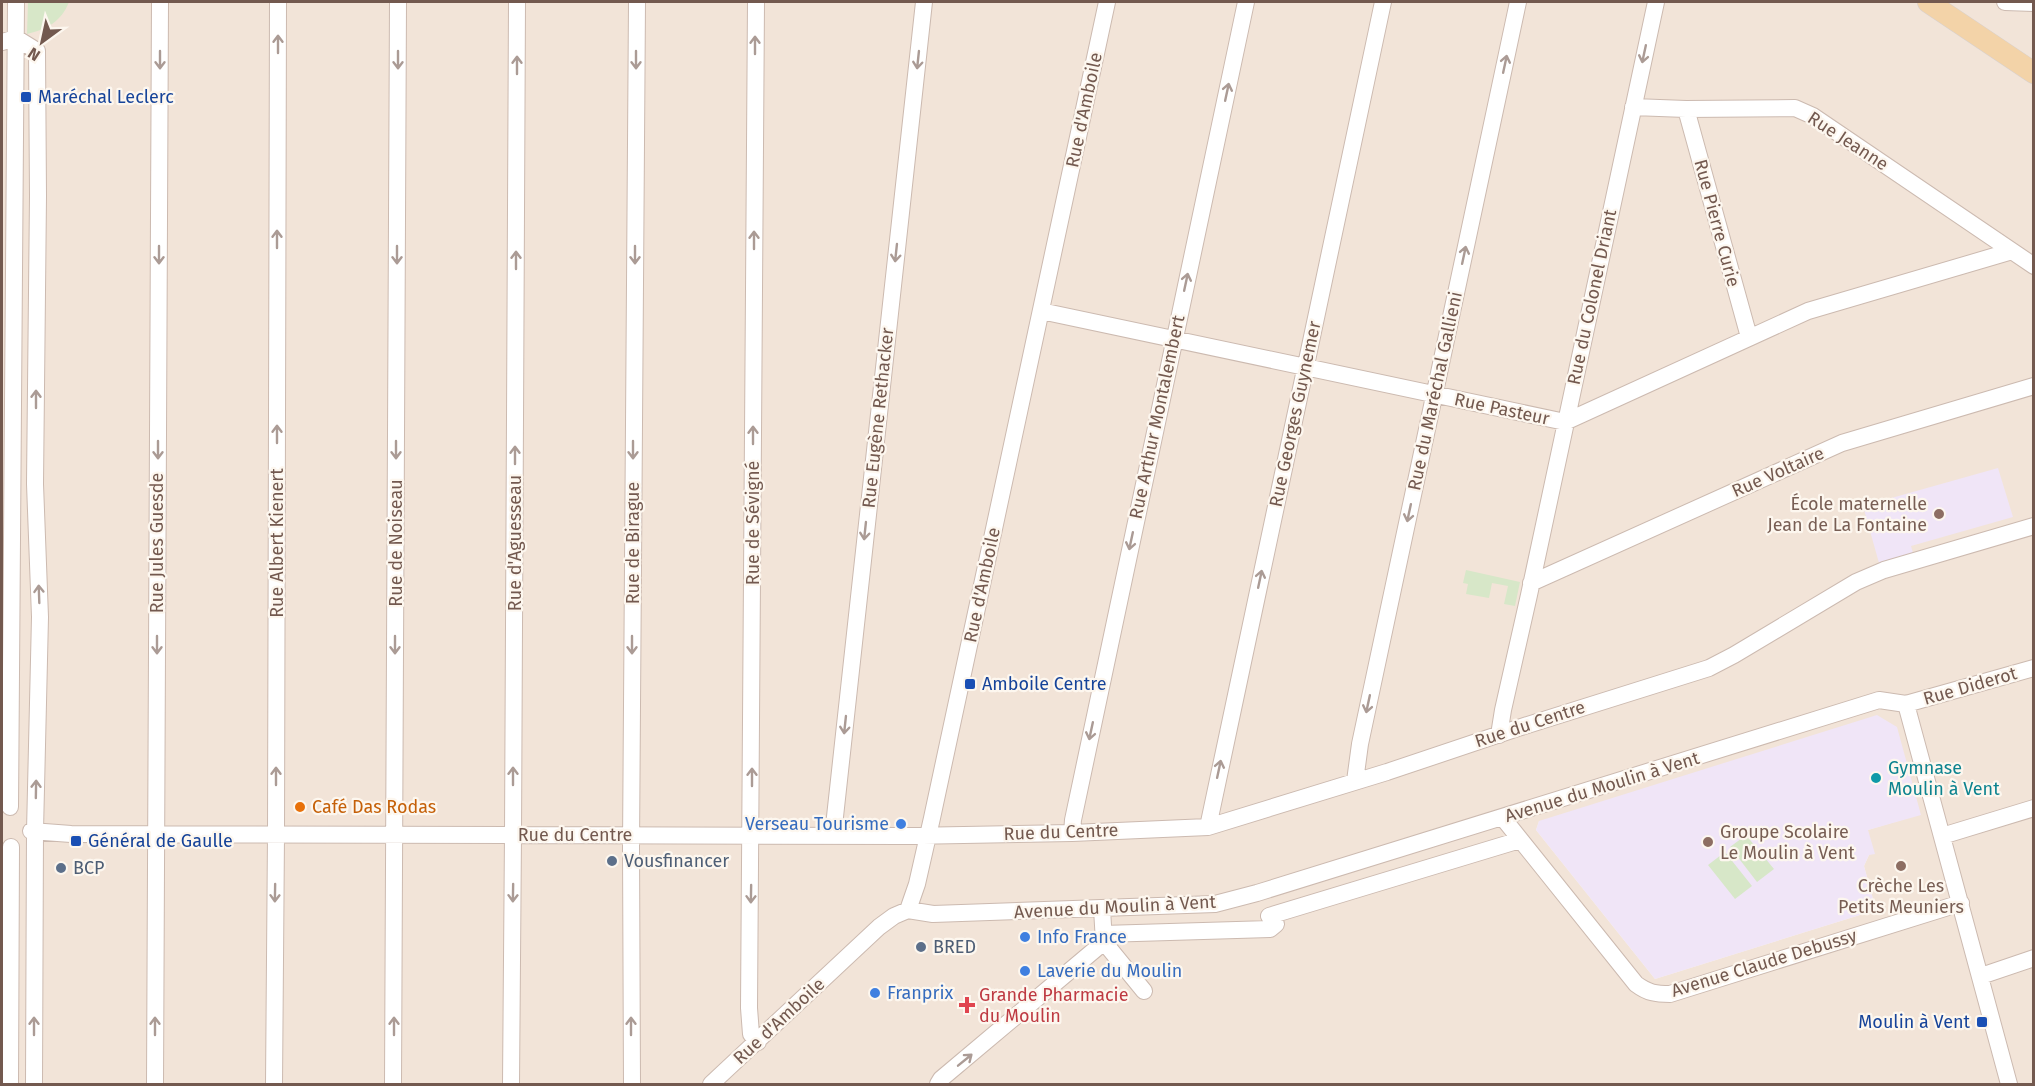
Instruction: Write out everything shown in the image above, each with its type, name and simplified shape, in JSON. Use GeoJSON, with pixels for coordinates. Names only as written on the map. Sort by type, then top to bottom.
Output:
{"type":"FeatureCollection","features":[{"type":"Feature","properties":{"kind":"main road"},"geometry":{"type":"LineString","coordinates":[[1933,3],[2034,73]]}},
{"type":"Feature","properties":{"kind":"street"},"geometry":{"type":"LineString","coordinates":[[16,2],[9,40],[10,327],[6,808],[23,811],[33,831]]}},
{"type":"Feature","properties":{"kind":"street","name":"Rue Jules Guesde"},"geometry":{"type":"LineString","coordinates":[[155,1084],[160,2]]}},
{"type":"Feature","properties":{"kind":"street","name":"Rue Albert Kienert"},"geometry":{"type":"LineString","coordinates":[[274,1084],[278,2]]}},
{"type":"Feature","properties":{"kind":"street","name":"Rue de Noiseau"},"geometry":{"type":"LineString","coordinates":[[393,1084],[398,2]]}},
{"type":"Feature","properties":{"kind":"street","name":"Rue d'Aguesseau"},"geometry":{"type":"LineString","coordinates":[[510,1084],[517,2]]}},
{"type":"Feature","properties":{"kind":"street","name":"Rue de Birague"},"geometry":{"type":"LineString","coordinates":[[632,1084],[631,835],[637,2]]}},
{"type":"Feature","properties":{"kind":"street","name":"Rue de Sévigné"},"geometry":{"type":"LineString","coordinates":[[756,2],[752,836],[749,1008],[751,1034],[758,1042]]}},
{"type":"Feature","properties":{"kind":"street","name":"Rue Eugène Rethacker"},"geometry":{"type":"LineString","coordinates":[[833,835],[924,2]]}},
{"type":"Feature","properties":{"kind":"street","name":"Rue d'Amboile"},"geometry":{"type":"LineString","coordinates":[[711,1084],[879,927],[894,916],[908,910],[917,884],[928,836],[1107,2]]}},
{"type":"Feature","properties":{"kind":"street","name":"Rue Arthur Montalembert"},"geometry":{"type":"LineString","coordinates":[[1072,833],[1246,2]]}},
{"type":"Feature","properties":{"kind":"street","name":"Rue Georges Guynemer"},"geometry":{"type":"LineString","coordinates":[[1208,827],[1383,2]]}},
{"type":"Feature","properties":{"kind":"street","name":"Rue du Maréchal Gallieni"},"geometry":{"type":"LineString","coordinates":[[1355,781],[1360,744],[1518,2]]}},
{"type":"Feature","properties":{"kind":"street","name":"Rue du Colonel Driant"},"geometry":{"type":"LineString","coordinates":[[1499,735],[1656,2]]}},
{"type":"Feature","properties":{"kind":"street"},"geometry":{"type":"LineString","coordinates":[[2005,2],[2034,3]]}},
{"type":"Feature","properties":{"kind":"street"},"geometry":{"type":"LineString","coordinates":[[9,40],[37,51],[35,484],[40,617],[33,831],[34,1084]]}},
{"type":"Feature","properties":{"kind":"street","name":"Rue Jeanne"},"geometry":{"type":"LineString","coordinates":[[1634,107],[1795,108],[1813,116],[2034,266]]}},
{"type":"Feature","properties":{"kind":"street","name":"Rue Pierre Curie"},"geometry":{"type":"LineString","coordinates":[[1686,109],[1749,337]]}},
{"type":"Feature","properties":{"kind":"street"},"geometry":{"type":"LineString","coordinates":[[8,197],[38,196]]}},
{"type":"Feature","properties":{"kind":"street","name":"Rue Pasteur"},"geometry":{"type":"LineString","coordinates":[[1041,312],[1565,422],[1808,311],[2012,251]]}},
{"type":"Feature","properties":{"kind":"street"},"geometry":{"type":"LineString","coordinates":[[10,327],[37,328]]}},
{"type":"Feature","properties":{"kind":"street","name":"Rue Voltaire"},"geometry":{"type":"LineString","coordinates":[[1532,583],[1842,443],[2034,386]]}},
{"type":"Feature","properties":{"kind":"street"},"geometry":{"type":"LineString","coordinates":[[7,483],[35,484]]}},
{"type":"Feature","properties":{"kind":"street","name":"Rue du Centre"},"geometry":{"type":"LineString","coordinates":[[33,831],[71,834],[928,836],[1208,827],[1709,668],[1734,656],[1856,582],[1884,570],[2034,526]]}},
{"type":"Feature","properties":{"kind":"street","name":"Rue Diderot"},"geometry":{"type":"LineString","coordinates":[[1906,704],[2034,668]]}},
{"type":"Feature","properties":{"kind":"street","name":"Avenue du Moulin à Vent"},"geometry":{"type":"LineString","coordinates":[[908,910],[933,914],[1215,904],[1257,894],[1879,700],[1906,704]]}},
{"type":"Feature","properties":{"kind":"street"},"geometry":{"type":"LineString","coordinates":[[1906,704],[2009,1084]]}},
{"type":"Feature","properties":{"kind":"street"},"geometry":{"type":"LineString","coordinates":[[1942,836],[2034,808]]}},
{"type":"Feature","properties":{"kind":"street","name":"Avenue Claude Debussy"},"geometry":{"type":"LineString","coordinates":[[1503,818],[1636,984],[1645,991],[1656,994],[1670,994],[1961,903]]}},
{"type":"Feature","properties":{"kind":"street"},"geometry":{"type":"LineString","coordinates":[[10,1084],[6,846],[23,843],[33,831]]}},
{"type":"Feature","properties":{"kind":"street"},"geometry":{"type":"LineString","coordinates":[[938,1084],[1103,938],[1270,929],[1520,840]]}},
{"type":"Feature","properties":{"kind":"street"},"geometry":{"type":"LineString","coordinates":[[1257,894],[1262,907],[1277,925]]}},
{"type":"Feature","properties":{"kind":"street"},"geometry":{"type":"LineString","coordinates":[[1102,909],[1103,938],[1144,991]]}},
{"type":"Feature","properties":{"kind":"street"},"geometry":{"type":"LineString","coordinates":[[1981,976],[2034,958]]}},
{"type":"Feature","properties":{"kind":"shaded area"},"geometry":{"type":"Polygon","coordinates":[[[2,2],[2033,2],[2033,1084],[2,1084],[2,2]],[[1921,814],[1539,821],[1536,830],[1655,979],[1876,910],[1864,866],[1869,855],[1868,830],[1921,814]]]}},
{"type":"Feature","properties":{"kind":"shaded area","name":"École maternelle Jean de La Fontaine"},"geometry":{"type":"Polygon","coordinates":[[[1998,468],[2013,517],[1911,546],[1913,553],[1879,563],[1863,506],[1998,468]]]}},
{"type":"Feature","properties":{"kind":"shaded area","name":"Groupe Scolaire Le Moulin à Vent"},"geometry":{"type":"Polygon","coordinates":[[[1877,715],[1897,727],[1921,815],[1868,830],[1875,854],[1869,855],[1864,866],[1876,910],[1655,979],[1536,830],[1539,821],[1877,715]]]}},
{"type":"Feature","properties":{"kind":"green space"},"geometry":{"type":"Polygon","coordinates":[[[28,2],[69,2],[62,15],[52,24],[27,34],[28,2]]]}},
{"type":"Feature","properties":{"kind":"green space"},"geometry":{"type":"Polygon","coordinates":[[[1466,570],[1520,582],[1515,606],[1504,604],[1508,586],[1492,583],[1489,598],[1466,594],[1468,584],[1463,583],[1466,570]]]}},
{"type":"Feature","properties":{"kind":"green space"},"geometry":{"type":"Polygon","coordinates":[[[1746,835],[1774,869],[1757,882],[1730,847],[1746,835]]]}},
{"type":"Feature","properties":{"kind":"green space"},"geometry":{"type":"Polygon","coordinates":[[[1725,852],[1752,886],[1735,899],[1708,865],[1725,852]]]}},
{"type":"Feature","properties":{"kind":"place","name":"Maréchal Leclerc"},"geometry":{"type":"Point","coordinates":[26,97]}},
{"type":"Feature","properties":{"kind":"place","name":"École maternelle Jean de La Fontaine"},"geometry":{"type":"Point","coordinates":[1939,514]}},
{"type":"Feature","properties":{"kind":"place","name":"Amboile Centre"},"geometry":{"type":"Point","coordinates":[970,684]}},
{"type":"Feature","properties":{"kind":"place","name":"Gymnase Moulin à Vent"},"geometry":{"type":"Point","coordinates":[1876,778]}},
{"type":"Feature","properties":{"kind":"place","name":"Café Das Rodas"},"geometry":{"type":"Point","coordinates":[300,807]}},
{"type":"Feature","properties":{"kind":"place","name":"Verseau Tourisme"},"geometry":{"type":"Point","coordinates":[901,824]}},
{"type":"Feature","properties":{"kind":"place","name":"Général de Gaulle"},"geometry":{"type":"Point","coordinates":[76,841]}},
{"type":"Feature","properties":{"kind":"place","name":"Groupe Scolaire Le Moulin à Vent"},"geometry":{"type":"Point","coordinates":[1708,842]}},
{"type":"Feature","properties":{"kind":"place","name":"Vousfinancer"},"geometry":{"type":"Point","coordinates":[612,861]}},
{"type":"Feature","properties":{"kind":"place","name":"Crèche Les Petits Meuniers"},"geometry":{"type":"Point","coordinates":[1901,866]}},
{"type":"Feature","properties":{"kind":"place","name":"BCP"},"geometry":{"type":"Point","coordinates":[61,868]}},
{"type":"Feature","properties":{"kind":"place","name":"Info France"},"geometry":{"type":"Point","coordinates":[1025,937]}},
{"type":"Feature","properties":{"kind":"place","name":"BRED"},"geometry":{"type":"Point","coordinates":[921,947]}},
{"type":"Feature","properties":{"kind":"place","name":"Laverie du Moulin"},"geometry":{"type":"Point","coordinates":[1025,971]}},
{"type":"Feature","properties":{"kind":"place","name":"Franprix"},"geometry":{"type":"Point","coordinates":[875,993]}},
{"type":"Feature","properties":{"kind":"place","name":"Grande Pharmacie du Moulin"},"geometry":{"type":"Point","coordinates":[967,1005]}},
{"type":"Feature","properties":{"kind":"place","name":"Moulin à Vent"},"geometry":{"type":"Point","coordinates":[1982,1022]}}]}
